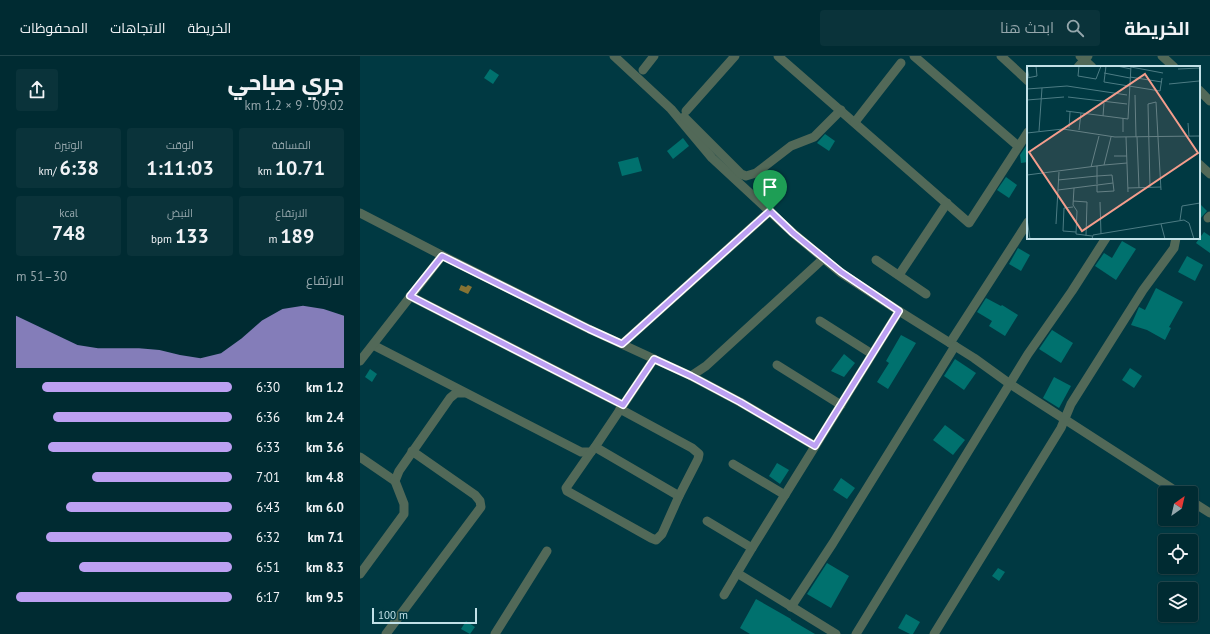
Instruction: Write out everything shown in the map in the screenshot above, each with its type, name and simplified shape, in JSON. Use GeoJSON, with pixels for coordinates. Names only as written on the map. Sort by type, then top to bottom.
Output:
{"type":"FeatureCollection","features":[{"type":"Feature","properties":{"kind":"street"},"geometry":{"type":"LineString","coordinates":[[614,56],[671,109],[712,158],[793,233],[841,272],[899,311],[953,344],[1010,384],[1169,486]]}},
{"type":"Feature","properties":{"kind":"street"},"geometry":{"type":"LineString","coordinates":[[643,70],[654,56]]}},
{"type":"Feature","properties":{"kind":"street"},"geometry":{"type":"LineString","coordinates":[[686,111],[735,56]]}},
{"type":"Feature","properties":{"kind":"street"},"geometry":{"type":"LineString","coordinates":[[778,56],[969,223],[1027,133]]}},
{"type":"Feature","properties":{"kind":"street"},"geometry":{"type":"LineString","coordinates":[[914,56],[1018,146]]}},
{"type":"Feature","properties":{"kind":"street"},"geometry":{"type":"LineString","coordinates":[[1002,56],[1027,80]]}},
{"type":"Feature","properties":{"kind":"street"},"geometry":{"type":"LineString","coordinates":[[1162,56],[1173,66]]}},
{"type":"Feature","properties":{"kind":"street"},"geometry":{"type":"LineString","coordinates":[[1082,60],[1091,66]]}},
{"type":"Feature","properties":{"kind":"street"},"geometry":{"type":"LineString","coordinates":[[855,122],[901,63]]}},
{"type":"Feature","properties":{"kind":"street"},"geometry":{"type":"LineString","coordinates":[[1200,91],[1210,101]]}},
{"type":"Feature","properties":{"kind":"street"},"geometry":{"type":"LineString","coordinates":[[671,109],[689,121],[741,174],[746,176],[756,173],[791,146],[814,137],[841,110]]}},
{"type":"Feature","properties":{"kind":"street"},"geometry":{"type":"LineString","coordinates":[[1200,165],[1210,174]]}},
{"type":"Feature","properties":{"kind":"street"},"geometry":{"type":"LineString","coordinates":[[898,275],[947,204]]}},
{"type":"Feature","properties":{"kind":"street"},"geometry":{"type":"LineString","coordinates":[[622,344],[770,211]]}},
{"type":"Feature","properties":{"kind":"street"},"geometry":{"type":"LineString","coordinates":[[360,213],[442,256],[589,329],[691,376],[740,402],[815,446]]}},
{"type":"Feature","properties":{"kind":"street"},"geometry":{"type":"LineString","coordinates":[[791,607],[833,543],[1027,224]]}},
{"type":"Feature","properties":{"kind":"street"},"geometry":{"type":"LineString","coordinates":[[856,634],[1028,354],[1105,239]]}},
{"type":"Feature","properties":{"kind":"street"},"geometry":{"type":"LineString","coordinates":[[934,634],[1061,428],[1071,404],[1112,337],[1143,290],[1174,248],[1176,239]]}},
{"type":"Feature","properties":{"kind":"street"},"geometry":{"type":"LineString","coordinates":[[360,361],[442,256]]}},
{"type":"Feature","properties":{"kind":"street"},"geometry":{"type":"LineString","coordinates":[[691,376],[706,366],[824,258]]}},
{"type":"Feature","properties":{"kind":"street"},"geometry":{"type":"LineString","coordinates":[[876,260],[926,294]]}},
{"type":"Feature","properties":{"kind":"street"},"geometry":{"type":"LineString","coordinates":[[410,296],[621,407],[692,448],[699,454],[698,459],[659,537],[656,540],[567,491],[566,488],[593,449],[621,407],[654,359]]}},
{"type":"Feature","properties":{"kind":"street"},"geometry":{"type":"LineString","coordinates":[[724,595],[899,311]]}},
{"type":"Feature","properties":{"kind":"street"},"geometry":{"type":"LineString","coordinates":[[820,321],[872,354]]}},
{"type":"Feature","properties":{"kind":"street"},"geometry":{"type":"LineString","coordinates":[[373,345],[571,448],[581,452],[593,449],[679,496]]}},
{"type":"Feature","properties":{"kind":"street"},"geometry":{"type":"LineString","coordinates":[[777,364],[841,405]]}},
{"type":"Feature","properties":{"kind":"street"},"geometry":{"type":"LineString","coordinates":[[395,481],[399,471],[412,451],[450,398],[456,393],[464,393]]}},
{"type":"Feature","properties":{"kind":"street"},"geometry":{"type":"LineString","coordinates":[[386,634],[482,507],[480,501],[475,495],[412,451]]}},
{"type":"Feature","properties":{"kind":"street"},"geometry":{"type":"LineString","coordinates":[[360,457],[395,481],[404,504],[404,514],[360,574]]}},
{"type":"Feature","properties":{"kind":"street"},"geometry":{"type":"LineString","coordinates":[[733,464],[785,495]]}},
{"type":"Feature","properties":{"kind":"street"},"geometry":{"type":"LineString","coordinates":[[1198,505],[1210,513]]}},
{"type":"Feature","properties":{"kind":"street"},"geometry":{"type":"LineString","coordinates":[[707,521],[752,548]]}},
{"type":"Feature","properties":{"kind":"street"},"geometry":{"type":"LineString","coordinates":[[495,634],[547,551]]}},
{"type":"Feature","properties":{"kind":"street"},"geometry":{"type":"LineString","coordinates":[[737,573],[836,634]]}},
{"type":"Feature","properties":{"kind":"shaded area"},"geometry":{"type":"Polygon","coordinates":[[[461,285],[466,287],[468,285],[472,287],[468,294],[459,290],[461,285]]]}},
{"type":"Feature","properties":{"kind":"building"},"geometry":{"type":"Polygon","coordinates":[[[490,69],[499,75],[493,84],[484,78],[490,69]]]}},
{"type":"Feature","properties":{"kind":"building"},"geometry":{"type":"Polygon","coordinates":[[[825,134],[835,141],[829,151],[817,143],[825,134]]]}},
{"type":"Feature","properties":{"kind":"building"},"geometry":{"type":"Polygon","coordinates":[[[683,138],[689,146],[673,159],[667,151],[683,138]]]}},
{"type":"Feature","properties":{"kind":"building"},"geometry":{"type":"Polygon","coordinates":[[[1027,146],[1027,162],[1021,163],[1020,155],[1027,146]]]}},
{"type":"Feature","properties":{"kind":"building"},"geometry":{"type":"Polygon","coordinates":[[[638,157],[642,171],[622,176],[618,162],[638,157]]]}},
{"type":"Feature","properties":{"kind":"building"},"geometry":{"type":"Polygon","coordinates":[[[1006,177],[1017,185],[1009,198],[997,190],[1006,177]]]}},
{"type":"Feature","properties":{"kind":"building"},"geometry":{"type":"Polygon","coordinates":[[[1200,204],[1207,211],[1200,219],[1200,204]]]}},
{"type":"Feature","properties":{"kind":"building"},"geometry":{"type":"Polygon","coordinates":[[[1204,232],[1210,236],[1210,253],[1196,243],[1204,232]]]}},
{"type":"Feature","properties":{"kind":"building"},"geometry":{"type":"Polygon","coordinates":[[[1122,241],[1136,249],[1116,280],[1095,266],[1104,253],[1112,258],[1122,241]]]}},
{"type":"Feature","properties":{"kind":"building"},"geometry":{"type":"Polygon","coordinates":[[[1018,248],[1030,255],[1021,271],[1009,264],[1018,248]]]}},
{"type":"Feature","properties":{"kind":"building"},"geometry":{"type":"Polygon","coordinates":[[[1187,256],[1203,265],[1195,281],[1178,272],[1187,256]]]}},
{"type":"Feature","properties":{"kind":"building"},"geometry":{"type":"Polygon","coordinates":[[[1156,288],[1183,302],[1169,327],[1171,328],[1165,340],[1147,330],[1131,325],[1139,307],[1145,310],[1156,288]]]}},
{"type":"Feature","properties":{"kind":"building"},"geometry":{"type":"Polygon","coordinates":[[[986,298],[1001,306],[1002,305],[1018,315],[1005,336],[989,326],[992,321],[977,312],[986,298]]]}},
{"type":"Feature","properties":{"kind":"building"},"geometry":{"type":"Polygon","coordinates":[[[1052,330],[1073,343],[1061,363],[1039,349],[1052,330]]]}},
{"type":"Feature","properties":{"kind":"building"},"geometry":{"type":"Polygon","coordinates":[[[901,335],[916,343],[888,389],[877,382],[889,363],[886,361],[901,335]]]}},
{"type":"Feature","properties":{"kind":"building"},"geometry":{"type":"Polygon","coordinates":[[[844,354],[855,363],[844,377],[831,371],[844,354]]]}},
{"type":"Feature","properties":{"kind":"building"},"geometry":{"type":"Polygon","coordinates":[[[955,359],[976,373],[964,390],[944,376],[955,359]]]}},
{"type":"Feature","properties":{"kind":"building"},"geometry":{"type":"Polygon","coordinates":[[[1130,368],[1142,376],[1134,388],[1122,380],[1130,368]]]}},
{"type":"Feature","properties":{"kind":"building"},"geometry":{"type":"Polygon","coordinates":[[[370,369],[377,374],[372,382],[365,377],[370,369]]]}},
{"type":"Feature","properties":{"kind":"building"},"geometry":{"type":"Polygon","coordinates":[[[1054,377],[1071,386],[1059,408],[1043,398],[1054,377]]]}},
{"type":"Feature","properties":{"kind":"building"},"geometry":{"type":"Polygon","coordinates":[[[945,425],[965,440],[953,455],[933,440],[945,425]]]}},
{"type":"Feature","properties":{"kind":"building"},"geometry":{"type":"Polygon","coordinates":[[[777,463],[789,470],[780,484],[769,476],[777,463]]]}},
{"type":"Feature","properties":{"kind":"building"},"geometry":{"type":"Polygon","coordinates":[[[841,478],[855,488],[847,499],[833,490],[841,478]]]}},
{"type":"Feature","properties":{"kind":"building"},"geometry":{"type":"Polygon","coordinates":[[[827,563],[849,576],[831,608],[807,594],[827,563]]]}},
{"type":"Feature","properties":{"kind":"building"},"geometry":{"type":"Polygon","coordinates":[[[998,568],[1005,572],[999,581],[992,576],[998,568]]]}},
{"type":"Feature","properties":{"kind":"building"},"geometry":{"type":"Polygon","coordinates":[[[756,599],[815,634],[750,634],[740,628],[756,599]]]}},
{"type":"Feature","properties":{"kind":"building"},"geometry":{"type":"Polygon","coordinates":[[[906,614],[920,622],[913,634],[898,628],[906,614]]]}},
{"type":"Feature","properties":{"kind":"building"},"geometry":{"type":"Polygon","coordinates":[[[466,621],[475,627],[470,634],[461,629],[466,621]]]}},
{"type":"Feature","properties":{"kind":"route"},"geometry":{"type":"LineString","coordinates":[[770,211],[793,233],[841,272],[899,311],[815,446],[740,402],[691,376],[654,359],[623,405],[410,296],[442,256],[622,344],[770,211]]}}]}
